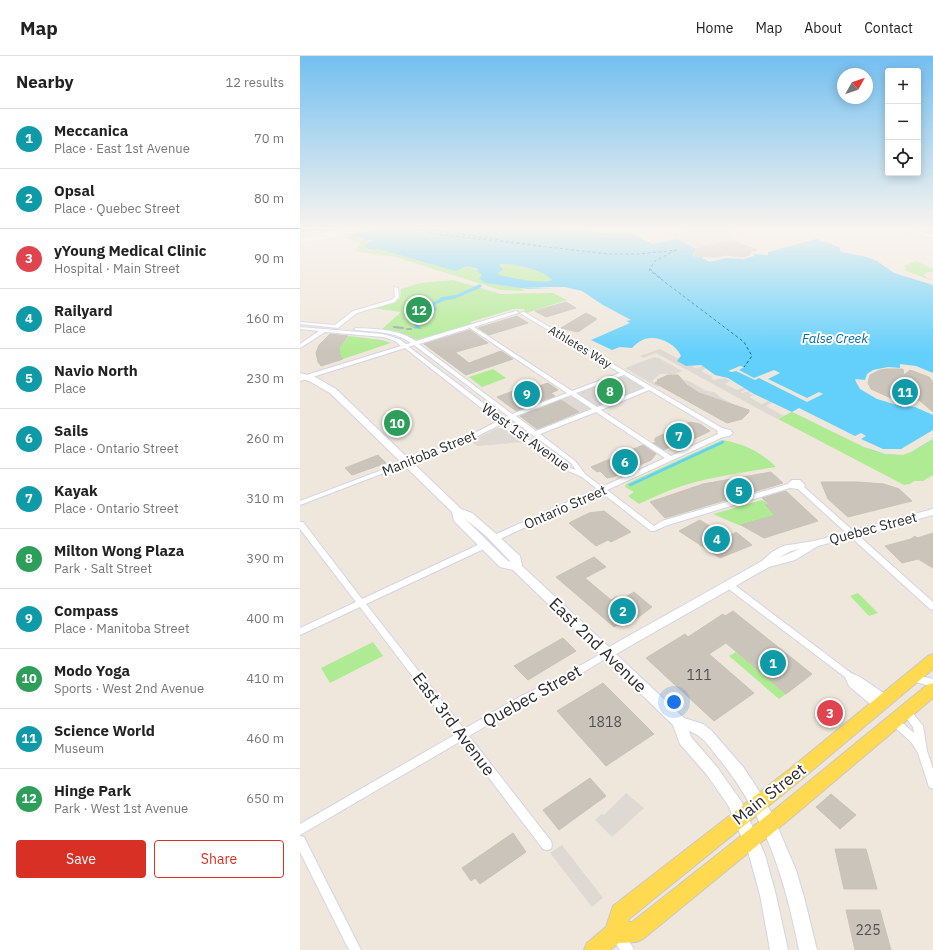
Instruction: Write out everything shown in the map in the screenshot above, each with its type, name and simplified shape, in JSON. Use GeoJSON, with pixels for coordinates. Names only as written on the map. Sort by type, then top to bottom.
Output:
{"type":"FeatureCollection","features":[{"type":"Feature","properties":{"kind":"main road"},"geometry":{"type":"LineString","coordinates":[[302,377],[333,391],[457,510]]}},
{"type":"Feature","properties":{"kind":"main road","name":"East 2nd Avenue"},"geometry":{"type":"LineString","coordinates":[[457,510],[468,515],[495,538],[516,559],[517,567]]}},
{"type":"Feature","properties":{"kind":"main road","name":"East 2nd Avenue"},"geometry":{"type":"LineString","coordinates":[[457,510],[458,519],[504,564],[517,567],[679,722],[700,730],[705,734],[739,773],[758,803],[776,838],[794,885],[808,950]]}},
{"type":"Feature","properties":{"kind":"main road","name":"Quebec Street"},"geometry":{"type":"LineString","coordinates":[[607,654],[766,564],[792,557],[805,551],[814,544],[933,512]]}},
{"type":"Feature","properties":{"kind":"main road","name":"Main Street"},"geometry":{"type":"LineString","coordinates":[[933,660],[758,803],[620,913],[615,933],[636,932],[769,825],[933,689]]}},
{"type":"Feature","properties":{"kind":"main road","name":"East 2nd Avenue"},"geometry":{"type":"LineString","coordinates":[[679,722],[684,740],[719,780],[734,801],[741,816],[768,895],[779,950]]}},
{"type":"Feature","properties":{"kind":"main road"},"geometry":{"type":"LineString","coordinates":[[594,950],[615,933]]}},
{"type":"Feature","properties":{"kind":"street"},"geometry":{"type":"LineString","coordinates":[[336,327],[355,312],[393,301],[398,297],[396,288]]}},
{"type":"Feature","properties":{"kind":"street","name":"Athletes Way"},"geometry":{"type":"LineString","coordinates":[[470,326],[516,312],[522,313],[650,388],[722,433]]}},
{"type":"Feature","properties":{"kind":"street","name":"West 1st Avenue"},"geometry":{"type":"LineString","coordinates":[[300,323],[391,332],[406,336],[573,462],[584,476]]}},
{"type":"Feature","properties":{"kind":"street"},"geometry":{"type":"LineString","coordinates":[[300,346],[324,331],[329,326]]}},
{"type":"Feature","properties":{"kind":"street"},"geometry":{"type":"LineString","coordinates":[[302,377],[470,326],[671,459]]}},
{"type":"Feature","properties":{"kind":"street","name":"West 1st Avenue"},"geometry":{"type":"LineString","coordinates":[[300,328],[387,337],[406,346],[502,421],[564,466],[584,476]]}},
{"type":"Feature","properties":{"kind":"street","name":"Manitoba Street"},"geometry":{"type":"LineString","coordinates":[[300,503],[463,441],[511,416],[624,373]]}},
{"type":"Feature","properties":{"kind":"street"},"geometry":{"type":"LineString","coordinates":[[535,434],[650,388]]}},
{"type":"Feature","properties":{"kind":"street","name":"Ontario Street"},"geometry":{"type":"LineString","coordinates":[[495,538],[671,459],[722,433]]}},
{"type":"Feature","properties":{"kind":"street"},"geometry":{"type":"LineString","coordinates":[[584,476],[654,529],[666,523],[792,485],[792,482],[796,481],[802,483],[800,487],[933,607]]}},
{"type":"Feature","properties":{"kind":"street","name":"East 3rd Avenue"},"geometry":{"type":"LineString","coordinates":[[300,524],[547,845]]}},
{"type":"Feature","properties":{"kind":"street"},"geometry":{"type":"LineString","coordinates":[[300,632],[485,545]]}},
{"type":"Feature","properties":{"kind":"street"},"geometry":{"type":"LineString","coordinates":[[729,585],[848,675],[852,682],[882,702]]}},
{"type":"Feature","properties":{"kind":"street","name":"Quebec Street"},"geometry":{"type":"LineString","coordinates":[[300,830],[462,735],[607,654]]}},
{"type":"Feature","properties":{"kind":"street"},"geometry":{"type":"LineString","coordinates":[[911,678],[933,683]]}},
{"type":"Feature","properties":{"kind":"street"},"geometry":{"type":"LineString","coordinates":[[900,716],[922,751]]}},
{"type":"Feature","properties":{"kind":"street"},"geometry":{"type":"LineString","coordinates":[[900,716],[918,726],[922,751],[933,784]]}},
{"type":"Feature","properties":{"kind":"street"},"geometry":{"type":"LineString","coordinates":[[300,841],[355,950]]}},
{"type":"Feature","properties":{"kind":"street"},"geometry":{"type":"LineString","coordinates":[[615,933],[628,950]]}},
{"type":"Feature","properties":{"kind":"green space"},"geometry":{"type":"Polygon","coordinates":[[[436,270],[456,271],[478,270],[485,283],[520,288],[524,291],[500,290],[436,270]]]}},
{"type":"Feature","properties":{"kind":"green space"},"geometry":{"type":"Polygon","coordinates":[[[501,270],[534,270],[548,276],[552,280],[547,282],[534,282],[500,275],[498,273],[501,270]]]}},
{"type":"Feature","properties":{"kind":"green space"},"geometry":{"type":"Polygon","coordinates":[[[904,270],[933,270],[933,272],[928,272],[923,275],[933,281],[904,270]]]}},
{"type":"Feature","properties":{"kind":"green space"},"geometry":{"type":"Polygon","coordinates":[[[453,280],[501,294],[553,293],[567,300],[526,313],[524,309],[513,309],[470,322],[473,324],[416,340],[400,333],[381,330],[401,312],[380,309],[364,309],[400,299],[401,289],[421,283],[453,280]]]}},
{"type":"Feature","properties":{"kind":"green space"},"geometry":{"type":"Polygon","coordinates":[[[349,336],[382,340],[391,343],[343,359],[340,355],[339,347],[349,336]]]}},
{"type":"Feature","properties":{"kind":"green space"},"geometry":{"type":"Polygon","coordinates":[[[493,369],[506,378],[482,387],[469,377],[493,369]]]}},
{"type":"Feature","properties":{"kind":"green space"},"geometry":{"type":"Polygon","coordinates":[[[799,408],[933,430],[933,475],[923,481],[914,481],[910,484],[904,485],[778,419],[799,408]]]}},
{"type":"Feature","properties":{"kind":"green space"},"geometry":{"type":"Polygon","coordinates":[[[722,440],[737,443],[751,449],[776,467],[730,474],[696,482],[673,489],[639,504],[628,496],[634,492],[625,487],[626,484],[722,440]]]}},
{"type":"Feature","properties":{"kind":"green space"},"geometry":{"type":"Polygon","coordinates":[[[762,500],[769,504],[765,506],[775,515],[741,526],[713,514],[762,500]]]}},
{"type":"Feature","properties":{"kind":"green space"},"geometry":{"type":"Polygon","coordinates":[[[858,593],[878,613],[869,616],[850,596],[858,593]]]}},
{"type":"Feature","properties":{"kind":"green space"},"geometry":{"type":"Polygon","coordinates":[[[373,642],[383,656],[330,683],[321,668],[373,642]]]}},
{"type":"Feature","properties":{"kind":"green space"},"geometry":{"type":"Polygon","coordinates":[[[736,652],[786,694],[779,699],[729,656],[736,652]]]}},
{"type":"Feature","properties":{"kind":"shaded area"},"geometry":{"type":"Polygon","coordinates":[[[660,349],[677,358],[682,356],[697,364],[692,366],[695,368],[703,366],[705,369],[701,371],[713,377],[711,378],[714,380],[725,378],[730,381],[725,384],[737,390],[743,388],[746,389],[741,392],[742,393],[750,391],[750,394],[754,395],[749,397],[762,404],[770,400],[773,402],[766,406],[784,416],[777,419],[656,353],[643,358],[640,356],[660,349]]]}},
{"type":"Feature","properties":{"kind":"shaded area"},"geometry":{"type":"Polygon","coordinates":[[[654,357],[659,358],[682,371],[675,374],[660,374],[652,381],[660,386],[657,387],[625,368],[654,357]]]}},
{"type":"Feature","properties":{"kind":"shaded area"},"geometry":{"type":"Polygon","coordinates":[[[616,377],[627,377],[644,388],[598,406],[595,406],[578,395],[583,390],[616,377]]]}},
{"type":"Feature","properties":{"kind":"shaded area"},"geometry":{"type":"Polygon","coordinates":[[[683,380],[689,381],[707,391],[714,392],[733,404],[700,393],[698,394],[683,380]]]}},
{"type":"Feature","properties":{"kind":"shaded area"},"geometry":{"type":"Polygon","coordinates":[[[566,397],[574,397],[590,409],[581,413],[561,400],[566,397]]]}},
{"type":"Feature","properties":{"kind":"shaded area"},"geometry":{"type":"Polygon","coordinates":[[[498,428],[506,430],[523,442],[477,446],[471,441],[498,428]]]}},
{"type":"Feature","properties":{"kind":"shaded area"},"geometry":{"type":"Polygon","coordinates":[[[626,793],[644,808],[612,837],[595,820],[601,814],[604,815],[626,793]]]}},
{"type":"Feature","properties":{"kind":"shaded area"},"geometry":{"type":"Polygon","coordinates":[[[562,845],[603,898],[592,907],[550,853],[562,845]]]}},
{"type":"Feature","properties":{"kind":"water","name":"False Creek"},"geometry":{"type":"Polygon","coordinates":[[[478,270],[503,270],[498,273],[500,275],[541,282],[552,280],[548,276],[534,270],[889,270],[894,273],[933,285],[933,439],[904,454],[881,453],[872,450],[754,394],[728,378],[715,375],[701,365],[686,366],[677,361],[681,356],[679,352],[671,344],[661,339],[645,339],[632,348],[620,347],[612,350],[591,340],[630,323],[594,303],[588,296],[568,289],[528,289],[485,283],[479,278],[482,275],[477,271],[478,270]]]}},
{"type":"Feature","properties":{"kind":"water"},"geometry":{"type":"Polygon","coordinates":[[[480,284],[482,286],[480,288],[454,299],[446,300],[434,305],[437,309],[431,313],[413,317],[413,321],[422,329],[413,328],[416,326],[409,319],[415,314],[428,310],[428,306],[442,297],[456,295],[480,284]]]}},
{"type":"Feature","properties":{"kind":"pier"},"geometry":{"type":"Polygon","coordinates":[[[565,287],[582,291],[603,305],[631,320],[626,321],[591,304],[584,295],[572,291],[522,288],[565,287]]]}},
{"type":"Feature","properties":{"kind":"pier"},"geometry":{"type":"Polygon","coordinates":[[[900,364],[916,366],[933,373],[933,415],[915,407],[897,405],[877,399],[860,389],[856,382],[855,379],[865,380],[867,374],[873,370],[888,367],[900,368],[900,364]]]}},
{"type":"Feature","properties":{"kind":"pier"},"geometry":{"type":"Polygon","coordinates":[[[740,366],[744,367],[739,370],[754,378],[774,370],[780,373],[768,379],[807,398],[819,392],[823,394],[807,402],[759,378],[755,380],[736,371],[728,371],[740,366]]]}},
{"type":"Feature","properties":{"kind":"pier"},"geometry":{"type":"Polygon","coordinates":[[[799,408],[855,436],[861,433],[866,436],[861,439],[883,449],[901,449],[933,430],[933,439],[903,455],[885,454],[864,447],[792,412],[799,408]]]}},
{"type":"Feature","properties":{"kind":"building"},"geometry":{"type":"Polygon","coordinates":[[[566,302],[576,308],[546,317],[535,311],[566,302]]]}},
{"type":"Feature","properties":{"kind":"building"},"geometry":{"type":"Polygon","coordinates":[[[586,313],[597,319],[578,332],[561,328],[586,313]]]}},
{"type":"Feature","properties":{"kind":"building"},"geometry":{"type":"Polygon","coordinates":[[[517,316],[528,323],[489,335],[478,328],[517,316]]]}},
{"type":"Feature","properties":{"kind":"building"},"geometry":{"type":"Polygon","coordinates":[[[470,330],[488,343],[456,352],[469,363],[501,351],[513,359],[466,375],[424,344],[470,330]]]}},
{"type":"Feature","properties":{"kind":"building"},"geometry":{"type":"Polygon","coordinates":[[[330,334],[348,336],[339,347],[340,355],[343,359],[321,366],[318,362],[316,353],[319,345],[330,334]]]}},
{"type":"Feature","properties":{"kind":"building"},"geometry":{"type":"Polygon","coordinates":[[[903,369],[904,375],[910,370],[929,377],[933,382],[933,412],[919,400],[891,398],[871,389],[868,383],[870,375],[880,370],[903,369]]]}},
{"type":"Feature","properties":{"kind":"building"},"geometry":{"type":"Polygon","coordinates":[[[668,375],[678,375],[687,385],[699,393],[749,410],[749,412],[742,419],[727,423],[655,383],[658,381],[657,380],[668,375]]]}},
{"type":"Feature","properties":{"kind":"building"},"geometry":{"type":"Polygon","coordinates":[[[548,383],[558,390],[551,393],[555,396],[516,411],[497,397],[529,385],[533,388],[548,383]]]}},
{"type":"Feature","properties":{"kind":"building"},"geometry":{"type":"Polygon","coordinates":[[[561,400],[579,412],[537,429],[520,416],[561,400]]]}},
{"type":"Feature","properties":{"kind":"building"},"geometry":{"type":"Polygon","coordinates":[[[690,422],[700,424],[710,431],[673,449],[670,447],[664,450],[653,443],[657,442],[654,440],[657,439],[655,438],[690,422]]]}},
{"type":"Feature","properties":{"kind":"building"},"geometry":{"type":"Polygon","coordinates":[[[643,445],[656,454],[651,460],[613,477],[607,478],[600,471],[597,472],[591,467],[643,445]]]}},
{"type":"Feature","properties":{"kind":"building"},"geometry":{"type":"Polygon","coordinates":[[[378,455],[386,463],[352,475],[345,468],[378,455]]]}},
{"type":"Feature","properties":{"kind":"building"},"geometry":{"type":"Polygon","coordinates":[[[771,472],[783,483],[665,518],[650,502],[703,484],[771,472]]]}},
{"type":"Feature","properties":{"kind":"building"},"geometry":{"type":"Polygon","coordinates":[[[821,482],[884,484],[899,489],[912,501],[848,517],[828,499],[821,482]]]}},
{"type":"Feature","properties":{"kind":"building"},"geometry":{"type":"Polygon","coordinates":[[[786,491],[818,521],[764,538],[741,525],[775,515],[765,505],[769,504],[762,498],[786,491]]]}},
{"type":"Feature","properties":{"kind":"building"},"geometry":{"type":"Polygon","coordinates":[[[604,511],[631,532],[611,542],[608,540],[596,546],[569,523],[589,513],[604,511]]]}},
{"type":"Feature","properties":{"kind":"building"},"geometry":{"type":"Polygon","coordinates":[[[700,520],[727,537],[736,532],[752,545],[720,558],[679,531],[700,520]]]}},
{"type":"Feature","properties":{"kind":"building"},"geometry":{"type":"Polygon","coordinates":[[[933,533],[933,568],[918,559],[902,563],[885,546],[911,539],[915,536],[917,538],[933,533]]]}},
{"type":"Feature","properties":{"kind":"building"},"geometry":{"type":"Polygon","coordinates":[[[594,557],[606,567],[585,578],[611,600],[616,597],[624,598],[634,592],[652,607],[632,622],[626,621],[614,627],[556,577],[594,557]]]}},
{"type":"Feature","properties":{"kind":"building"},"geometry":{"type":"Polygon","coordinates":[[[733,611],[812,674],[786,694],[726,643],[709,654],[754,693],[714,721],[646,658],[685,634],[688,637],[723,614],[725,616],[733,611]]]}},
{"type":"Feature","properties":{"kind":"building"},"geometry":{"type":"Polygon","coordinates":[[[563,638],[576,651],[528,680],[514,666],[563,638]]]}},
{"type":"Feature","properties":{"kind":"building"},"geometry":{"type":"Polygon","coordinates":[[[603,683],[654,734],[606,766],[557,711],[603,683]]]}},
{"type":"Feature","properties":{"kind":"building"},"geometry":{"type":"Polygon","coordinates":[[[590,778],[606,796],[559,830],[543,810],[590,778]]]}},
{"type":"Feature","properties":{"kind":"building"},"geometry":{"type":"Polygon","coordinates":[[[831,794],[856,815],[840,829],[816,807],[831,794]]]}},
{"type":"Feature","properties":{"kind":"building"},"geometry":{"type":"Polygon","coordinates":[[[513,833],[526,852],[480,884],[475,878],[471,881],[462,868],[513,833]]]}},
{"type":"Feature","properties":{"kind":"building"},"geometry":{"type":"Polygon","coordinates":[[[835,849],[866,849],[877,889],[844,889],[835,849]]]}},
{"type":"Feature","properties":{"kind":"building"},"geometry":{"type":"Polygon","coordinates":[[[846,910],[880,910],[891,950],[855,950],[846,910]]]}},
{"type":"Feature","properties":{"kind":"waterway"},"geometry":{"type":"LineString","coordinates":[[630,485],[723,442]]}},
{"type":"Feature","properties":{"kind":"ferry route"},"geometry":{"type":"LineString","coordinates":[[649,270],[744,342],[752,356],[744,367]]}},
{"type":"Feature","properties":{"kind":"ferry route"},"geometry":{"type":"LineString","coordinates":[[651,270],[663,280]]}},
{"type":"Feature","properties":{"kind":"railway"},"geometry":{"type":"LineString","coordinates":[[394,327],[403,328]]}},
{"type":"Feature","properties":{"kind":"place","name":"Hinge Park"},"geometry":{"type":"Point","coordinates":[419,310]}},
{"type":"Feature","properties":{"kind":"place","name":"Milton Wong Plaza"},"geometry":{"type":"Point","coordinates":[610,391]}},
{"type":"Feature","properties":{"kind":"place","name":"Science World"},"geometry":{"type":"Point","coordinates":[905,392]}},
{"type":"Feature","properties":{"kind":"place","name":"Compass"},"geometry":{"type":"Point","coordinates":[527,394]}},
{"type":"Feature","properties":{"kind":"place","name":"Modo Yoga"},"geometry":{"type":"Point","coordinates":[397,423]}},
{"type":"Feature","properties":{"kind":"place","name":"Kayak"},"geometry":{"type":"Point","coordinates":[679,436]}},
{"type":"Feature","properties":{"kind":"place","name":"Sails"},"geometry":{"type":"Point","coordinates":[625,462]}},
{"type":"Feature","properties":{"kind":"place","name":"Navio North"},"geometry":{"type":"Point","coordinates":[739,491]}},
{"type":"Feature","properties":{"kind":"place","name":"Railyard"},"geometry":{"type":"Point","coordinates":[717,539]}},
{"type":"Feature","properties":{"kind":"place","name":"Opsal"},"geometry":{"type":"Point","coordinates":[623,611]}},
{"type":"Feature","properties":{"kind":"place","name":"Meccanica"},"geometry":{"type":"Point","coordinates":[773,663]}},
{"type":"Feature","properties":{"kind":"place","name":"yYoung Medical Clinic"},"geometry":{"type":"Point","coordinates":[830,713]}}]}
